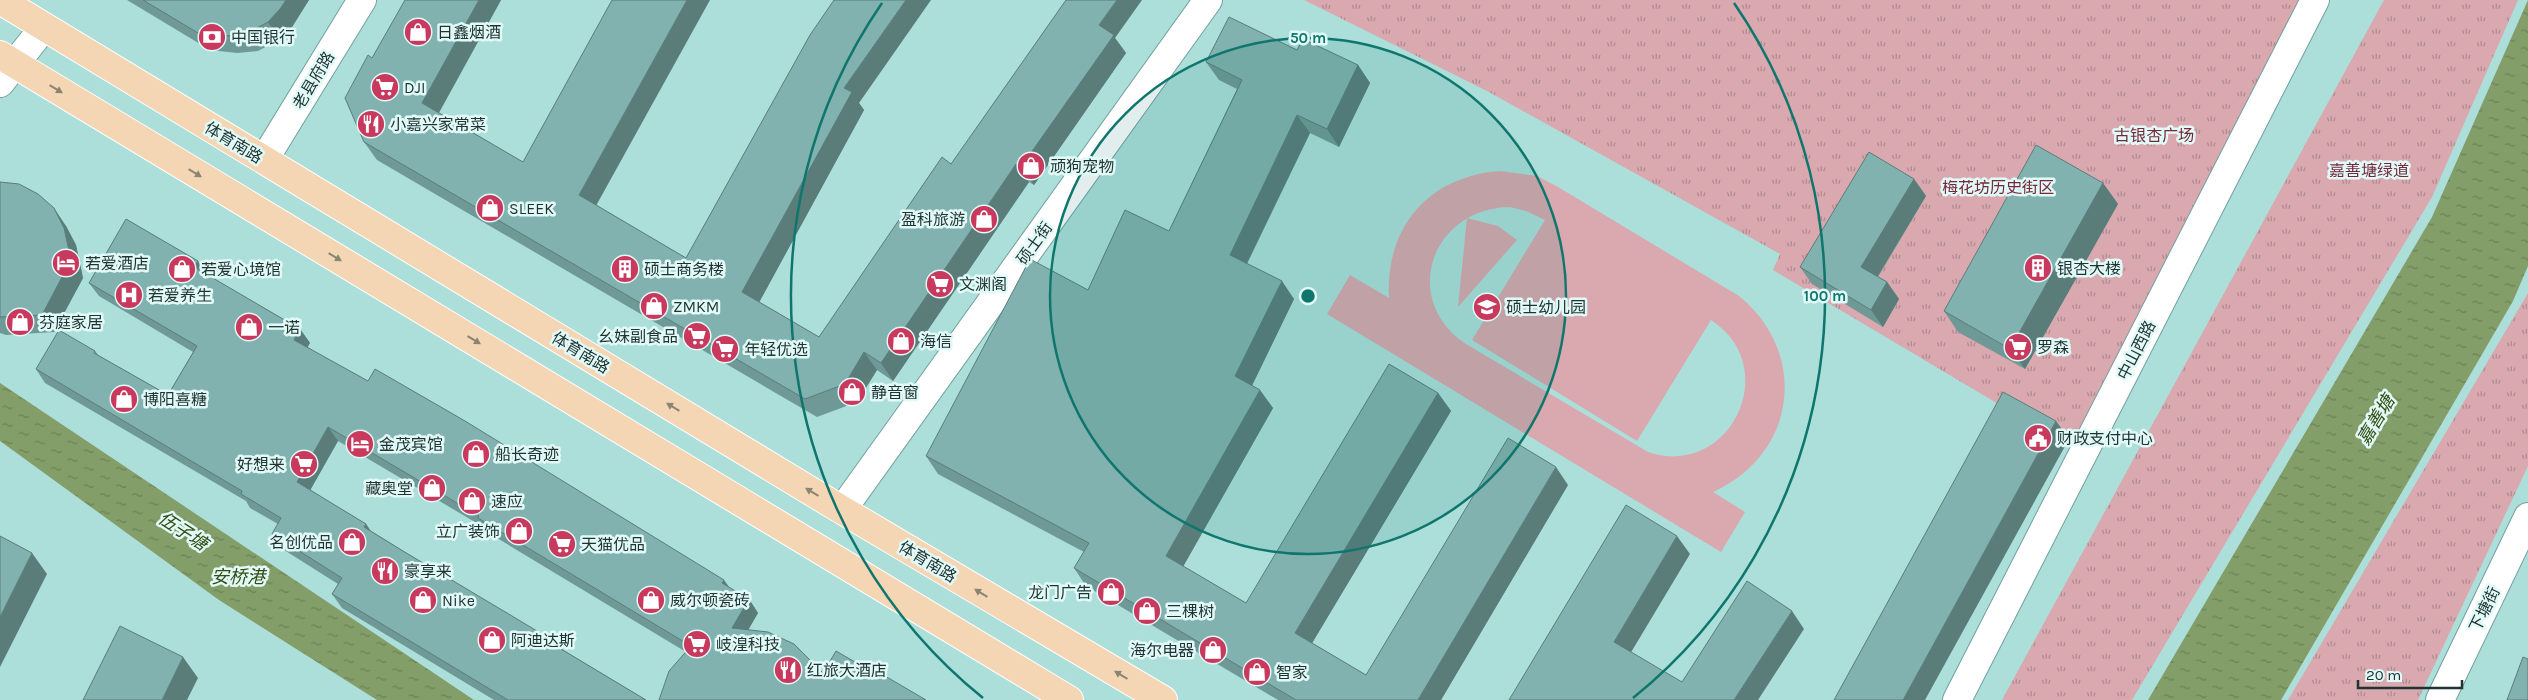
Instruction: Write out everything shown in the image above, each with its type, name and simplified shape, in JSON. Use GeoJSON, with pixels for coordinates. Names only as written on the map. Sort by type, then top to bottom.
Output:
{"type":"FeatureCollection","features":[{"type":"Feature","properties":{"kind":"main road","name":"体育南路"},"geometry":{"type":"LineString","coordinates":[[0,0],[842,510],[1163,700]]}},
{"type":"Feature","properties":{"kind":"main road"},"geometry":{"type":"LineString","coordinates":[[5,67],[1069,700]]}},
{"type":"Feature","properties":{"kind":"street","name":"老县府路"},"geometry":{"type":"LineString","coordinates":[[264,160],[362,0]]}},
{"type":"Feature","properties":{"kind":"street","name":"硕士街"},"geometry":{"type":"LineString","coordinates":[[842,510],[1208,0]]}},
{"type":"Feature","properties":{"kind":"street","name":"中山西路"},"geometry":{"type":"LineString","coordinates":[[1957,700],[2315,0]]}},
{"type":"Feature","properties":{"kind":"street"},"geometry":{"type":"LineString","coordinates":[[5,67],[44,27]]}},
{"type":"Feature","properties":{"kind":"street","name":"下塘街"},"geometry":{"type":"LineString","coordinates":[[2440,700],[2528,517]]}},
{"type":"Feature","properties":{"kind":"green space","name":"梅花坊历史街区"},"geometry":{"type":"Polygon","coordinates":[[[1304,0],[2301,0],[2078,444],[2005,408],[1773,270],[1780,254],[1487,91],[1304,0]]]}},
{"type":"Feature","properties":{"kind":"green space","name":"嘉善塘绿道"},"geometry":{"type":"Polygon","coordinates":[[[2384,0],[2518,0],[2432,197],[2132,700],[2002,700],[2384,0]]]}},
{"type":"Feature","properties":{"kind":"green space"},"geometry":{"type":"Polygon","coordinates":[[[1500,171],[1537,176],[1739,296],[1762,320],[1777,346],[1784,374],[1784,402],[1776,429],[1762,454],[1741,475],[1713,492],[1745,512],[1721,552],[1327,314],[1350,275],[1389,298],[1390,272],[1395,249],[1404,228],[1416,210],[1433,195],[1452,183],[1475,175],[1500,171]],[[1510,207],[1483,211],[1461,222],[1444,239],[1434,259],[1430,281],[1434,304],[1445,325],[1466,344],[1648,452],[1677,456],[1703,450],[1723,435],[1738,414],[1745,390],[1743,364],[1733,340],[1711,320],[1637,441],[1472,340],[1545,220],[1526,211],[1510,207]]]}},
{"type":"Feature","properties":{"kind":"green space"},"geometry":{"type":"Polygon","coordinates":[[[1467,218],[1498,226],[1517,240],[1458,307],[1467,218]]]}},
{"type":"Feature","properties":{"kind":"green space"},"geometry":{"type":"Polygon","coordinates":[[[2528,293],[2528,466],[2418,700],[2288,700],[2528,293]]]}},
{"type":"Feature","properties":{"kind":"water","name":"嘉善塘"},"geometry":{"type":"Polygon","coordinates":[[[2528,0],[2528,266],[2513,301],[2281,700],[2148,700],[2432,217],[2528,0]]]}},
{"type":"Feature","properties":{"kind":"water","name":"安桥港"},"geometry":{"type":"Polygon","coordinates":[[[0,383],[474,700],[377,700],[219,600],[0,441],[0,383]]]}},
{"type":"Feature","properties":{"kind":"building"},"geometry":{"type":"Polygon","coordinates":[[[143,0],[286,0],[268,22],[246,34],[225,36],[198,33],[143,0]]]}},
{"type":"Feature","properties":{"kind":"building"},"geometry":{"type":"Polygon","coordinates":[[[405,0],[479,0],[422,103],[523,162],[612,0],[687,0],[579,195],[686,258],[810,35],[834,0],[906,0],[844,88],[852,92],[742,292],[819,337],[942,157],[951,164],[1066,0],[1117,0],[1099,25],[1114,35],[1021,167],[1016,164],[881,363],[864,352],[845,384],[805,399],[364,142],[345,98],[368,55],[372,58],[405,0]]]}},
{"type":"Feature","properties":{"kind":"building"},"geometry":{"type":"Polygon","coordinates":[[[1229,17],[1297,50],[1303,39],[1358,65],[1327,129],[1297,115],[1230,255],[1282,281],[1235,376],[1260,390],[1166,556],[1246,603],[1389,364],[1438,393],[1295,633],[1366,675],[1508,438],[1556,467],[1418,700],[1296,700],[1074,568],[1089,543],[926,456],[1030,259],[1088,290],[1125,210],[1169,231],[1242,80],[1206,62],[1229,17]]]}},
{"type":"Feature","properties":{"kind":"building","name":"银杏大楼"},"geometry":{"type":"Polygon","coordinates":[[[2036,145],[2103,183],[2010,349],[1944,311],[2036,145]]]}},
{"type":"Feature","properties":{"kind":"building"},"geometry":{"type":"Polygon","coordinates":[[[1869,152],[1914,179],[1861,267],[1887,282],[1871,310],[1800,267],[1869,152]]]}},
{"type":"Feature","properties":{"kind":"building"},"geometry":{"type":"Polygon","coordinates":[[[0,182],[19,184],[38,194],[54,208],[64,228],[71,260],[42,315],[0,317],[0,182]]]}},
{"type":"Feature","properties":{"kind":"building"},"geometry":{"type":"Polygon","coordinates":[[[126,219],[198,261],[194,267],[300,329],[294,340],[368,381],[375,369],[465,421],[724,580],[722,583],[749,599],[732,628],[768,632],[794,644],[823,673],[836,651],[867,669],[868,666],[926,700],[659,700],[669,671],[691,646],[478,518],[479,516],[328,427],[297,482],[366,524],[364,527],[547,637],[546,640],[646,700],[508,700],[332,594],[342,578],[272,534],[281,518],[241,494],[242,491],[36,369],[59,330],[95,351],[94,353],[168,395],[197,346],[89,283],[126,219]]]}},
{"type":"Feature","properties":{"kind":"building"},"geometry":{"type":"Polygon","coordinates":[[[2003,392],[2056,421],[1903,700],[1834,700],[2003,392]]]}},
{"type":"Feature","properties":{"kind":"building"},"geometry":{"type":"Polygon","coordinates":[[[1626,505],[1677,536],[1614,642],[1682,682],[1747,581],[1792,611],[1734,700],[1509,700],[1626,505]]]}},
{"type":"Feature","properties":{"kind":"building"},"geometry":{"type":"Polygon","coordinates":[[[0,536],[32,553],[0,617],[0,536]]]}},
{"type":"Feature","properties":{"kind":"building"},"geometry":{"type":"Polygon","coordinates":[[[120,626],[183,657],[162,700],[83,700],[120,626]]]}},
{"type":"Feature","properties":{"kind":"building"},"geometry":{"type":"Polygon","coordinates":[[[2523,657],[2528,659],[2528,700],[2507,700],[2523,657]]]}},
{"type":"Feature","properties":{"kind":"place","name":"日鑫烟酒"},"geometry":{"type":"Point","coordinates":[418,32]}},
{"type":"Feature","properties":{"kind":"place","name":"中国银行"},"geometry":{"type":"Point","coordinates":[212,37]}},
{"type":"Feature","properties":{"kind":"place","name":"DJI"},"geometry":{"type":"Point","coordinates":[385,87]}},
{"type":"Feature","properties":{"kind":"place","name":"小嘉兴家常菜"},"geometry":{"type":"Point","coordinates":[371,124]}},
{"type":"Feature","properties":{"kind":"place","name":"顽狗宠物"},"geometry":{"type":"Point","coordinates":[1031,166]}},
{"type":"Feature","properties":{"kind":"place","name":"SLEEK"},"geometry":{"type":"Point","coordinates":[490,208]}},
{"type":"Feature","properties":{"kind":"place","name":"盈科旅游"},"geometry":{"type":"Point","coordinates":[984,219]}},
{"type":"Feature","properties":{"kind":"place","name":"若爱酒店"},"geometry":{"type":"Point","coordinates":[66,263]}},
{"type":"Feature","properties":{"kind":"place","name":"银杏大楼"},"geometry":{"type":"Point","coordinates":[2038,268]}},
{"type":"Feature","properties":{"kind":"place","name":"若爱心境馆"},"geometry":{"type":"Point","coordinates":[182,269]}},
{"type":"Feature","properties":{"kind":"place","name":"硕士商务楼"},"geometry":{"type":"Point","coordinates":[625,269]}},
{"type":"Feature","properties":{"kind":"place","name":"文渊阁"},"geometry":{"type":"Point","coordinates":[940,284]}},
{"type":"Feature","properties":{"kind":"place","name":"若爱养生"},"geometry":{"type":"Point","coordinates":[129,295]}},
{"type":"Feature","properties":{"kind":"place","name":"ZMKM"},"geometry":{"type":"Point","coordinates":[654,306]}},
{"type":"Feature","properties":{"kind":"place","name":"硕士幼儿园"},"geometry":{"type":"Point","coordinates":[1487,307]}},
{"type":"Feature","properties":{"kind":"place","name":"芬庭家居"},"geometry":{"type":"Point","coordinates":[20,322]}},
{"type":"Feature","properties":{"kind":"place","name":"一诺"},"geometry":{"type":"Point","coordinates":[249,327]}},
{"type":"Feature","properties":{"kind":"place","name":"幺妹副食品"},"geometry":{"type":"Point","coordinates":[697,336]}},
{"type":"Feature","properties":{"kind":"place","name":"海信"},"geometry":{"type":"Point","coordinates":[901,341]}},
{"type":"Feature","properties":{"kind":"place","name":"罗森"},"geometry":{"type":"Point","coordinates":[2018,347]}},
{"type":"Feature","properties":{"kind":"place","name":"年轻优选"},"geometry":{"type":"Point","coordinates":[725,349]}},
{"type":"Feature","properties":{"kind":"place","name":"静音窗"},"geometry":{"type":"Point","coordinates":[852,392]}},
{"type":"Feature","properties":{"kind":"place","name":"博阳喜糖"},"geometry":{"type":"Point","coordinates":[124,399]}},
{"type":"Feature","properties":{"kind":"place","name":"财政支付中心"},"geometry":{"type":"Point","coordinates":[2038,438]}},
{"type":"Feature","properties":{"kind":"place","name":"金茂宾馆"},"geometry":{"type":"Point","coordinates":[360,444]}},
{"type":"Feature","properties":{"kind":"place","name":"船长奇迹"},"geometry":{"type":"Point","coordinates":[476,454]}},
{"type":"Feature","properties":{"kind":"place","name":"好想来"},"geometry":{"type":"Point","coordinates":[304,464]}},
{"type":"Feature","properties":{"kind":"place","name":"藏奥堂"},"geometry":{"type":"Point","coordinates":[432,488]}},
{"type":"Feature","properties":{"kind":"place","name":"速应"},"geometry":{"type":"Point","coordinates":[472,501]}},
{"type":"Feature","properties":{"kind":"place","name":"立广装饰"},"geometry":{"type":"Point","coordinates":[519,531]}},
{"type":"Feature","properties":{"kind":"place","name":"名创优品"},"geometry":{"type":"Point","coordinates":[352,542]}},
{"type":"Feature","properties":{"kind":"place","name":"天猫优品"},"geometry":{"type":"Point","coordinates":[562,544]}},
{"type":"Feature","properties":{"kind":"place","name":"豪享来"},"geometry":{"type":"Point","coordinates":[385,571]}},
{"type":"Feature","properties":{"kind":"place","name":"龙门广告"},"geometry":{"type":"Point","coordinates":[1111,592]}},
{"type":"Feature","properties":{"kind":"place","name":"Nike"},"geometry":{"type":"Point","coordinates":[423,600]}},
{"type":"Feature","properties":{"kind":"place","name":"威尔顿瓷砖"},"geometry":{"type":"Point","coordinates":[651,600]}},
{"type":"Feature","properties":{"kind":"place","name":"三棵树"},"geometry":{"type":"Point","coordinates":[1147,611]}},
{"type":"Feature","properties":{"kind":"place","name":"阿迪达斯"},"geometry":{"type":"Point","coordinates":[492,640]}},
{"type":"Feature","properties":{"kind":"place","name":"岐湟科技"},"geometry":{"type":"Point","coordinates":[697,644]}},
{"type":"Feature","properties":{"kind":"place","name":"海尔电器"},"geometry":{"type":"Point","coordinates":[1213,650]}},
{"type":"Feature","properties":{"kind":"place","name":"红旅大酒店"},"geometry":{"type":"Point","coordinates":[788,670]}},
{"type":"Feature","properties":{"kind":"place","name":"智家"},"geometry":{"type":"Point","coordinates":[1257,672]}},
{"type":"Feature","properties":{"kind":"park label","name":"古银杏广场"},"geometry":{"type":"Point","coordinates":[2154,135]}},
{"type":"Feature","properties":{"kind":"water label","name":"伍子塘"},"geometry":{"type":"Point","coordinates":[183,531]}}]}
